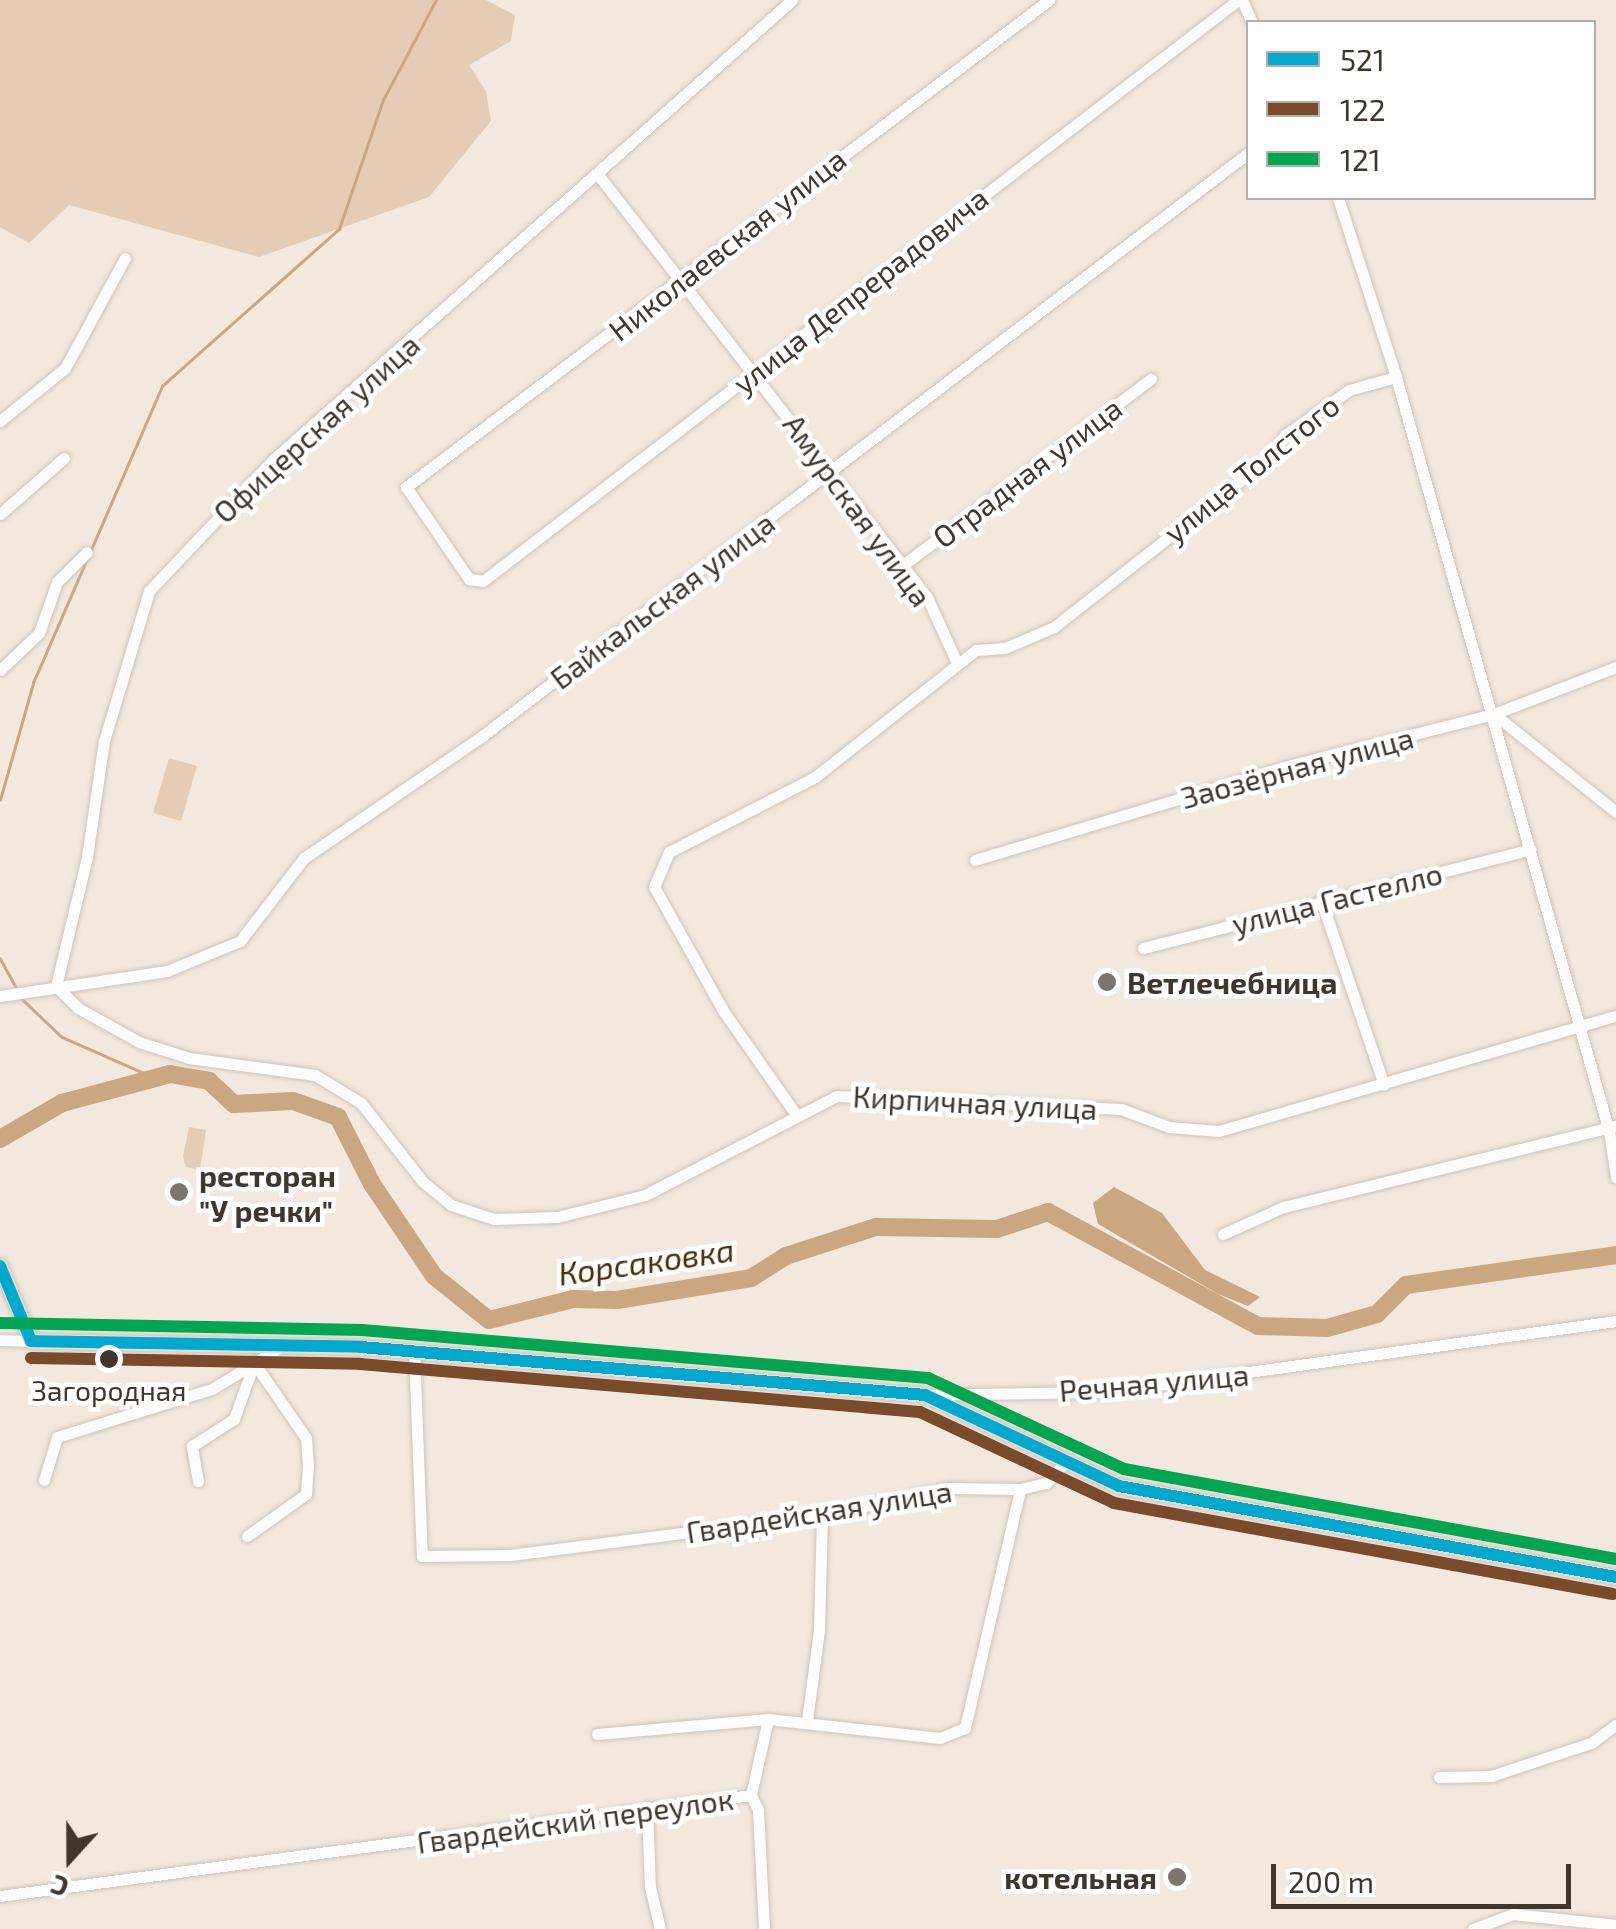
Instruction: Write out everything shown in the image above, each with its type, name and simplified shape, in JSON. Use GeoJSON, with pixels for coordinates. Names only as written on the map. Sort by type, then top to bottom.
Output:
{"type":"FeatureCollection","features":[{"type":"Feature","properties":{"kind":"main road"},"geometry":{"type":"LineString","coordinates":[[0,1266],[32,1341]]}},
{"type":"Feature","properties":{"kind":"main road","name":"Речная улица"},"geometry":{"type":"LineString","coordinates":[[32,1341],[414,1351],[924,1395]]}},
{"type":"Feature","properties":{"kind":"main road"},"geometry":{"type":"LineString","coordinates":[[924,1395],[1063,1465],[1119,1486],[1616,1577]]}},
{"type":"Feature","properties":{"kind":"street","name":"Офицерская улица"},"geometry":{"type":"LineString","coordinates":[[56,986],[87,857],[104,741],[149,591],[274,459],[599,176],[792,0]]}},
{"type":"Feature","properties":{"kind":"street","name":"Николаевская улица"},"geometry":{"type":"LineString","coordinates":[[483,581],[469,579],[406,488],[1049,0]]}},
{"type":"Feature","properties":{"kind":"street","name":"улица Депрерадовича"},"geometry":{"type":"LineString","coordinates":[[483,581],[1240,0]]}},
{"type":"Feature","properties":{"kind":"street","name":"Байкальская улица"},"geometry":{"type":"LineString","coordinates":[[56,986],[168,971],[240,941],[304,858],[482,736],[1246,155]]}},
{"type":"Feature","properties":{"kind":"street","name":"Амурская улица"},"geometry":{"type":"LineString","coordinates":[[599,176],[928,598],[957,663]]}},
{"type":"Feature","properties":{"kind":"street"},"geometry":{"type":"LineString","coordinates":[[1339,200],[1408,403],[1580,1027],[1612,1128],[1616,1177]]}},
{"type":"Feature","properties":{"kind":"street"},"geometry":{"type":"LineString","coordinates":[[0,422],[65,368],[125,258]]}},
{"type":"Feature","properties":{"kind":"street","name":"улица Толстого"},"geometry":{"type":"LineString","coordinates":[[797,1116],[724,1012],[654,887],[669,852],[815,776],[976,650],[1005,648],[1054,626],[1271,457],[1285,435],[1349,390],[1396,377]]}},
{"type":"Feature","properties":{"kind":"street","name":"Отрадная улица"},"geometry":{"type":"LineString","coordinates":[[902,565],[1151,379]]}},
{"type":"Feature","properties":{"kind":"street"},"geometry":{"type":"LineString","coordinates":[[0,514],[64,458]]}},
{"type":"Feature","properties":{"kind":"street"},"geometry":{"type":"LineString","coordinates":[[0,670],[39,634],[57,582],[87,552]]}},
{"type":"Feature","properties":{"kind":"street","name":"Заозёрная улица"},"geometry":{"type":"LineString","coordinates":[[975,860],[1288,766],[1494,714],[1616,667]]}},
{"type":"Feature","properties":{"kind":"street"},"geometry":{"type":"LineString","coordinates":[[1494,714],[1616,812]]}},
{"type":"Feature","properties":{"kind":"street","name":"улица Гастелло"},"geometry":{"type":"LineString","coordinates":[[1143,948],[1531,850]]}},
{"type":"Feature","properties":{"kind":"street"},"geometry":{"type":"LineString","coordinates":[[1321,900],[1384,1084]]}},
{"type":"Feature","properties":{"kind":"street"},"geometry":{"type":"LineString","coordinates":[[0,996],[33,987],[56,986]]}},
{"type":"Feature","properties":{"kind":"street","name":"Кирпичная улица"},"geometry":{"type":"LineString","coordinates":[[56,986],[78,1008],[139,1042],[189,1058],[315,1075],[361,1104],[423,1182],[450,1205],[494,1219],[557,1217],[645,1194],[836,1096],[1120,1109],[1170,1127],[1218,1131],[1616,1016]]}},
{"type":"Feature","properties":{"kind":"street"},"geometry":{"type":"LineString","coordinates":[[1223,1234],[1283,1207],[1612,1128]]}},
{"type":"Feature","properties":{"kind":"street","name":"Речная улица"},"geometry":{"type":"LineString","coordinates":[[924,1395],[1104,1392],[1616,1322]]}},
{"type":"Feature","properties":{"kind":"street"},"geometry":{"type":"LineString","coordinates":[[0,1340],[32,1341]]}},
{"type":"Feature","properties":{"kind":"street"},"geometry":{"type":"LineString","coordinates":[[44,1480],[57,1437],[212,1389],[282,1346]]}},
{"type":"Feature","properties":{"kind":"street","name":"Гвардейская улица"},"geometry":{"type":"LineString","coordinates":[[414,1351],[422,1556],[510,1555],[822,1516],[949,1488],[1020,1489],[1046,1483],[1063,1465]]}},
{"type":"Feature","properties":{"kind":"street"},"geometry":{"type":"LineString","coordinates":[[198,1480],[192,1446],[234,1418],[254,1363]]}},
{"type":"Feature","properties":{"kind":"street"},"geometry":{"type":"LineString","coordinates":[[247,1536],[306,1494],[308,1466],[306,1438],[254,1363]]}},
{"type":"Feature","properties":{"kind":"street"},"geometry":{"type":"LineString","coordinates":[[597,1734],[768,1719],[940,1738],[965,1728],[1020,1489]]}},
{"type":"Feature","properties":{"kind":"street"},"geometry":{"type":"LineString","coordinates":[[807,1721],[819,1630],[822,1516]]}},
{"type":"Feature","properties":{"kind":"street","name":"Гвардейский переулок"},"geometry":{"type":"LineString","coordinates":[[0,1896],[752,1795],[768,1719]]}},
{"type":"Feature","properties":{"kind":"street"},"geometry":{"type":"LineString","coordinates":[[1439,1777],[1491,1776],[1591,1744],[1616,1725]]}},
{"type":"Feature","properties":{"kind":"street"},"geometry":{"type":"LineString","coordinates":[[752,1795],[758,1810],[764,1929]]}},
{"type":"Feature","properties":{"kind":"street"},"geometry":{"type":"LineString","coordinates":[[648,1808],[650,1888],[660,1929]]}},
{"type":"Feature","properties":{"kind":"street"},"geometry":{"type":"LineString","coordinates":[[1473,1929],[1513,1914],[1616,1925]]}},
{"type":"Feature","properties":{"kind":"shaded area"},"geometry":{"type":"Polygon","coordinates":[[[0,0],[486,0],[515,15],[511,41],[469,65],[486,91],[491,121],[429,197],[259,257],[69,205],[29,243],[0,227],[0,0]]]}},
{"type":"Feature","properties":{"kind":"shaded area"},"geometry":{"type":"Polygon","coordinates":[[[169,758],[197,766],[181,821],[153,813],[169,758]]]}},
{"type":"Feature","properties":{"kind":"shaded area"},"geometry":{"type":"Polygon","coordinates":[[[189,1127],[206,1130],[200,1170],[186,1167],[183,1156],[189,1127]]]}},
{"type":"Feature","properties":{"kind":"shaded area"},"geometry":{"type":"Polygon","coordinates":[[[1114,1187],[1162,1213],[1205,1270],[1260,1297],[1248,1306],[1218,1294],[1098,1224],[1093,1203],[1114,1187]]]}},
{"type":"Feature","properties":{"kind":"waterway"},"geometry":{"type":"LineString","coordinates":[[0,800],[33,683],[162,386],[339,229],[383,100],[436,0]]}},
{"type":"Feature","properties":{"kind":"waterway"},"geometry":{"type":"LineString","coordinates":[[0,958],[16,987]]}},
{"type":"Feature","properties":{"kind":"waterway"},"geometry":{"type":"LineString","coordinates":[[22,999],[62,1037],[144,1073],[170,1074]]}},
{"type":"Feature","properties":{"kind":"waterway","name":"Корсаковка"},"geometry":{"type":"LineString","coordinates":[[0,1139],[62,1103],[170,1074],[209,1081],[234,1104],[293,1101],[338,1117],[372,1184],[434,1276],[489,1320],[573,1299],[617,1300],[751,1278],[786,1256],[876,1227],[997,1229],[1048,1212],[1258,1326],[1327,1328],[1377,1314],[1406,1285],[1616,1255]]}},
{"type":"Feature","properties":{"kind":"transit line","name":"521"},"geometry":{"type":"LineString","coordinates":[[0,1266],[31,1341]]}},
{"type":"Feature","properties":{"kind":"transit line","name":"121"},"geometry":{"type":"LineString","coordinates":[[0,1323],[362,1330],[928,1378],[1124,1469],[1616,1559]]}},
{"type":"Feature","properties":{"kind":"transit line","name":"521"},"geometry":{"type":"LineString","coordinates":[[31,1341],[361,1347],[925,1395],[1119,1486],[1616,1577]]}},
{"type":"Feature","properties":{"kind":"transit line","name":"122"},"geometry":{"type":"LineString","coordinates":[[31,1358],[360,1364],[920,1412],[1114,1503],[1613,1594]]}},
{"type":"Feature","properties":{"kind":"place","name":"Ветлечебница"},"geometry":{"type":"Point","coordinates":[1107,982]}},
{"type":"Feature","properties":{"kind":"place","name":"ресторан \"У речки\""},"geometry":{"type":"Point","coordinates":[179,1192]}},
{"type":"Feature","properties":{"kind":"place","name":"Загородная"},"geometry":{"type":"Point","coordinates":[109,1359]}},
{"type":"Feature","properties":{"kind":"place","name":"котельная"},"geometry":{"type":"Point","coordinates":[1177,1877]}}]}
